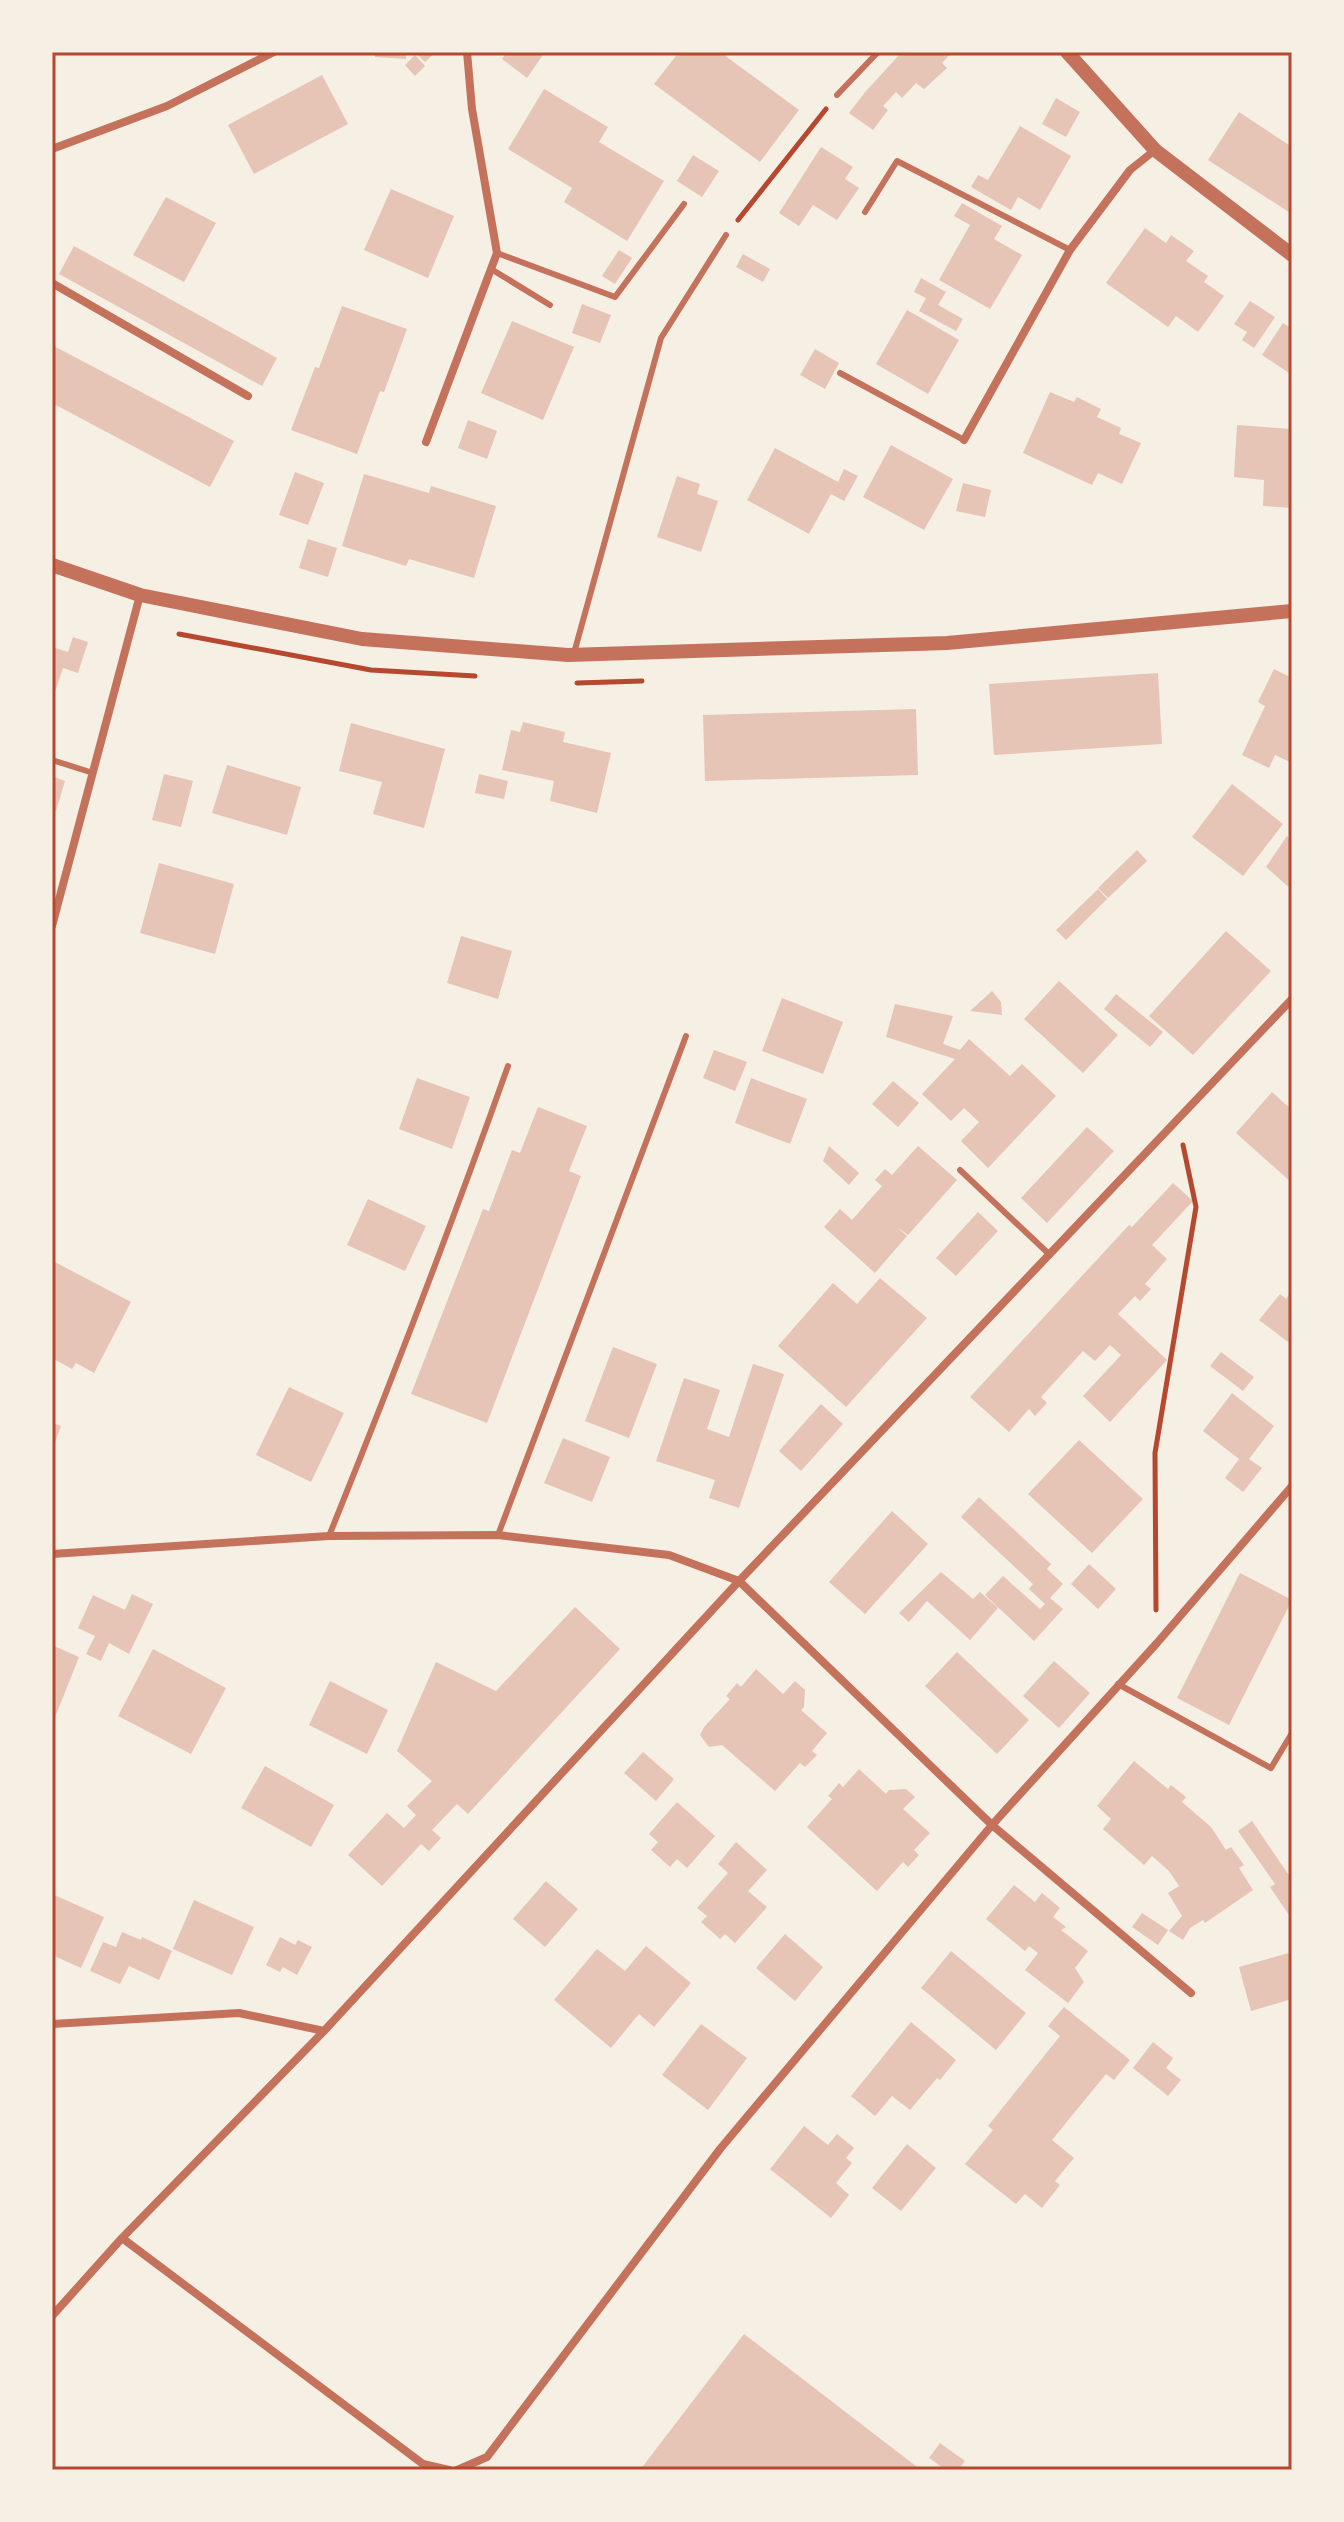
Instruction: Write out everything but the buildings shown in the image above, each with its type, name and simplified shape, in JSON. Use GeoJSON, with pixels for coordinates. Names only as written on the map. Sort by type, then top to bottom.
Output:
{"type":"FeatureCollection","features":[{"type":"Feature","properties":{"kind":"street"},"geometry":{"type":"LineString","coordinates":[[52,149],[167,106],[274,52]]}},
{"type":"Feature","properties":{"kind":"street"},"geometry":{"type":"LineString","coordinates":[[426,442],[497,253],[472,109],[467,52]]}},
{"type":"Feature","properties":{"kind":"street"},"geometry":{"type":"LineString","coordinates":[[1067,52],[1155,150],[1292,255]]}},
{"type":"Feature","properties":{"kind":"street"},"geometry":{"type":"LineString","coordinates":[[964,440],[1070,250],[1130,170],[1155,150]]}},
{"type":"Feature","properties":{"kind":"street"},"geometry":{"type":"LineString","coordinates":[[52,283],[248,396]]}},
{"type":"Feature","properties":{"kind":"street"},"geometry":{"type":"LineString","coordinates":[[52,565],[140,595],[362,639],[573,655],[947,643],[1292,611]]}},
{"type":"Feature","properties":{"kind":"street"},"geometry":{"type":"LineString","coordinates":[[52,926],[140,595]]}},
{"type":"Feature","properties":{"kind":"street"},"geometry":{"type":"LineString","coordinates":[[52,2316],[122,2238],[324,2031],[739,1581],[1292,999]]}},
{"type":"Feature","properties":{"kind":"street"},"geometry":{"type":"LineString","coordinates":[[457,2470],[487,2457],[720,2149],[992,1825],[1157,1643],[1292,1486]]}},
{"type":"Feature","properties":{"kind":"street"},"geometry":{"type":"LineString","coordinates":[[52,1554],[329,1536],[498,1535],[669,1555],[739,1581],[992,1825],[1191,1993]]}},
{"type":"Feature","properties":{"kind":"street"},"geometry":{"type":"LineString","coordinates":[[52,2024],[239,2013],[324,2031]]}},
{"type":"Feature","properties":{"kind":"street"},"geometry":{"type":"LineString","coordinates":[[122,2238],[423,2464],[449,2470]]}},
{"type":"Feature","properties":{"kind":"lane"},"geometry":{"type":"LineString","coordinates":[[837,95],[878,52]]}},
{"type":"Feature","properties":{"kind":"lane"},"geometry":{"type":"LineString","coordinates":[[865,212],[897,161],[1070,250]]}},
{"type":"Feature","properties":{"kind":"lane"},"geometry":{"type":"LineString","coordinates":[[497,253],[615,297],[684,204]]}},
{"type":"Feature","properties":{"kind":"lane"},"geometry":{"type":"LineString","coordinates":[[573,655],[661,338],[726,235]]}},
{"type":"Feature","properties":{"kind":"lane"},"geometry":{"type":"LineString","coordinates":[[491,269],[550,305]]}},
{"type":"Feature","properties":{"kind":"lane"},"geometry":{"type":"LineString","coordinates":[[840,373],[964,440]]}},
{"type":"Feature","properties":{"kind":"lane"},"geometry":{"type":"LineString","coordinates":[[52,760],[93,773]]}},
{"type":"Feature","properties":{"kind":"lane"},"geometry":{"type":"LineString","coordinates":[[498,1535],[686,1036]]}},
{"type":"Feature","properties":{"kind":"lane"},"geometry":{"type":"LineString","coordinates":[[329,1536],[459,1204],[508,1066]]}},
{"type":"Feature","properties":{"kind":"lane"},"geometry":{"type":"LineString","coordinates":[[960,1170],[1050,1255]]}},
{"type":"Feature","properties":{"kind":"lane"},"geometry":{"type":"LineString","coordinates":[[1118,1684],[1271,1768],[1292,1733]]}},
{"type":"Feature","properties":{"kind":"path"},"geometry":{"type":"LineString","coordinates":[[726,235],[837,95]]}},
{"type":"Feature","properties":{"kind":"path"},"geometry":{"type":"LineString","coordinates":[[1157,1643],[1155,1453],[1196,1207],[1178,1119]]}}]}
